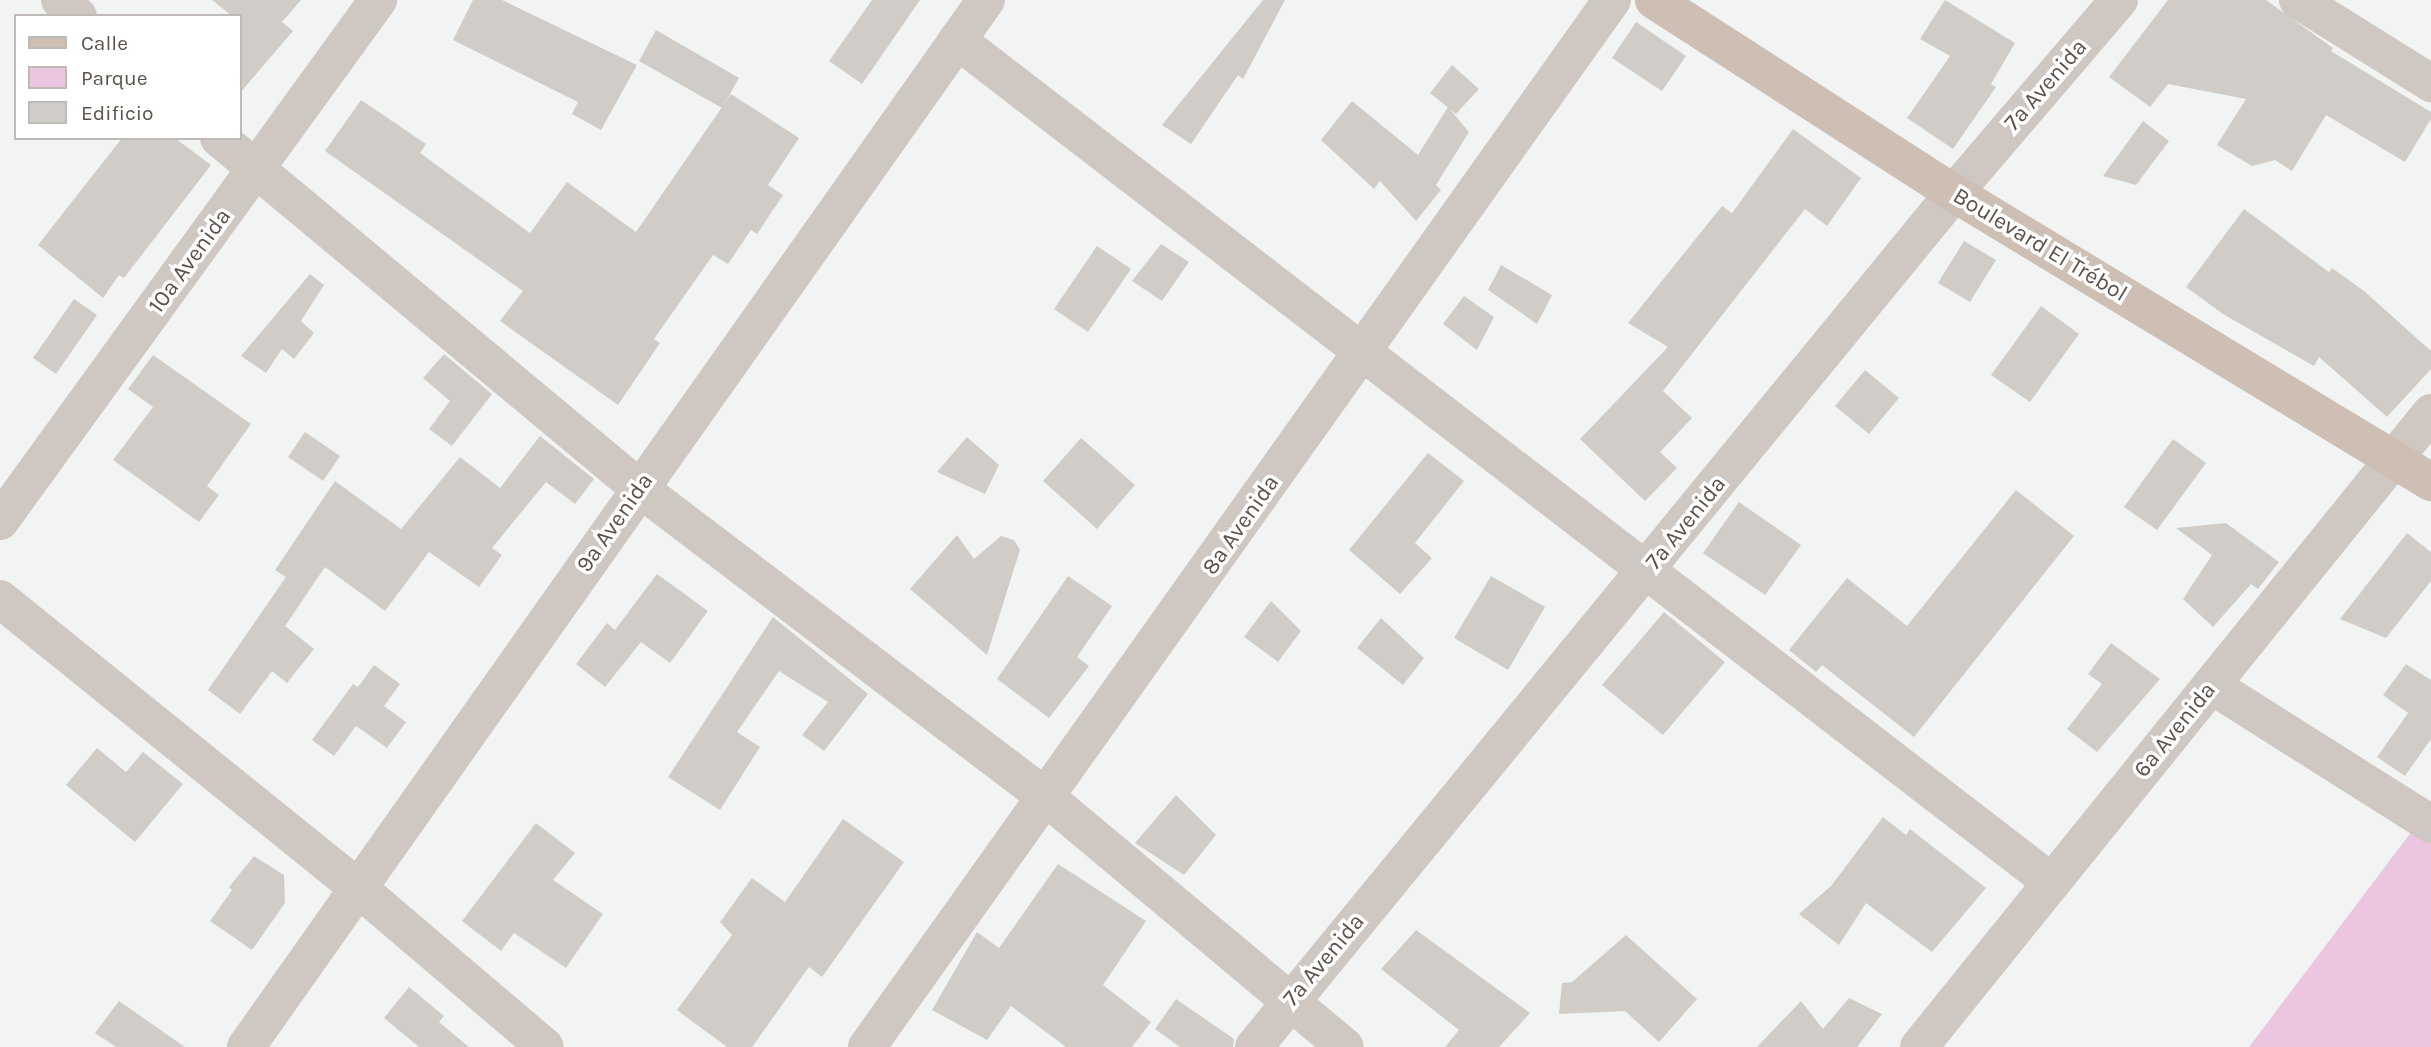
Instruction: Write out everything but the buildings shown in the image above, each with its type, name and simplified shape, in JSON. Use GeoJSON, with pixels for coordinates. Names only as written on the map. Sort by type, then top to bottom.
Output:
{"type":"FeatureCollection","features":[{"type":"Feature","properties":{"kind":"main road","name":"Boulevard El Trébol"},"geometry":{"type":"LineString","coordinates":[[1654,0],[1954,193],[2431,482]]}},
{"type":"Feature","properties":{"kind":"street"},"geometry":{"type":"LineString","coordinates":[[60,0],[76,14]]}},
{"type":"Feature","properties":{"kind":"street","name":"10a Avenida"},"geometry":{"type":"LineString","coordinates":[[0,522],[378,0]]}},
{"type":"Feature","properties":{"kind":"street","name":"9a Avenida"},"geometry":{"type":"LineString","coordinates":[[246,1047],[986,0]]}},
{"type":"Feature","properties":{"kind":"street","name":"8a Avenida"},"geometry":{"type":"LineString","coordinates":[[867,1047],[1047,798],[1612,0]]}},
{"type":"Feature","properties":{"kind":"street","name":"7a Avenida"},"geometry":{"type":"LineString","coordinates":[[1254,1047],[1287,1003],[1647,571],[1954,193],[2119,0]]}},
{"type":"Feature","properties":{"kind":"street"},"geometry":{"type":"LineString","coordinates":[[2298,0],[2431,83]]}},
{"type":"Feature","properties":{"kind":"street"},"geometry":{"type":"LineString","coordinates":[[957,40],[2051,882]]}},
{"type":"Feature","properties":{"kind":"street"},"geometry":{"type":"LineString","coordinates":[[221,140],[639,488],[1047,798],[1287,1003],[1345,1047]]}},
{"type":"Feature","properties":{"kind":"street","name":"6a Avenida"},"geometry":{"type":"LineString","coordinates":[[1919,1047],[2431,413]]}},
{"type":"Feature","properties":{"kind":"street"},"geometry":{"type":"LineString","coordinates":[[0,599],[358,888],[545,1047]]}},
{"type":"Feature","properties":{"kind":"street"},"geometry":{"type":"LineString","coordinates":[[2211,685],[2431,824]]}},
{"type":"Feature","properties":{"kind":"green space"},"geometry":{"type":"Polygon","coordinates":[[[2421,819],[2431,824],[2431,1047],[2249,1047],[2421,819]]]}}]}
